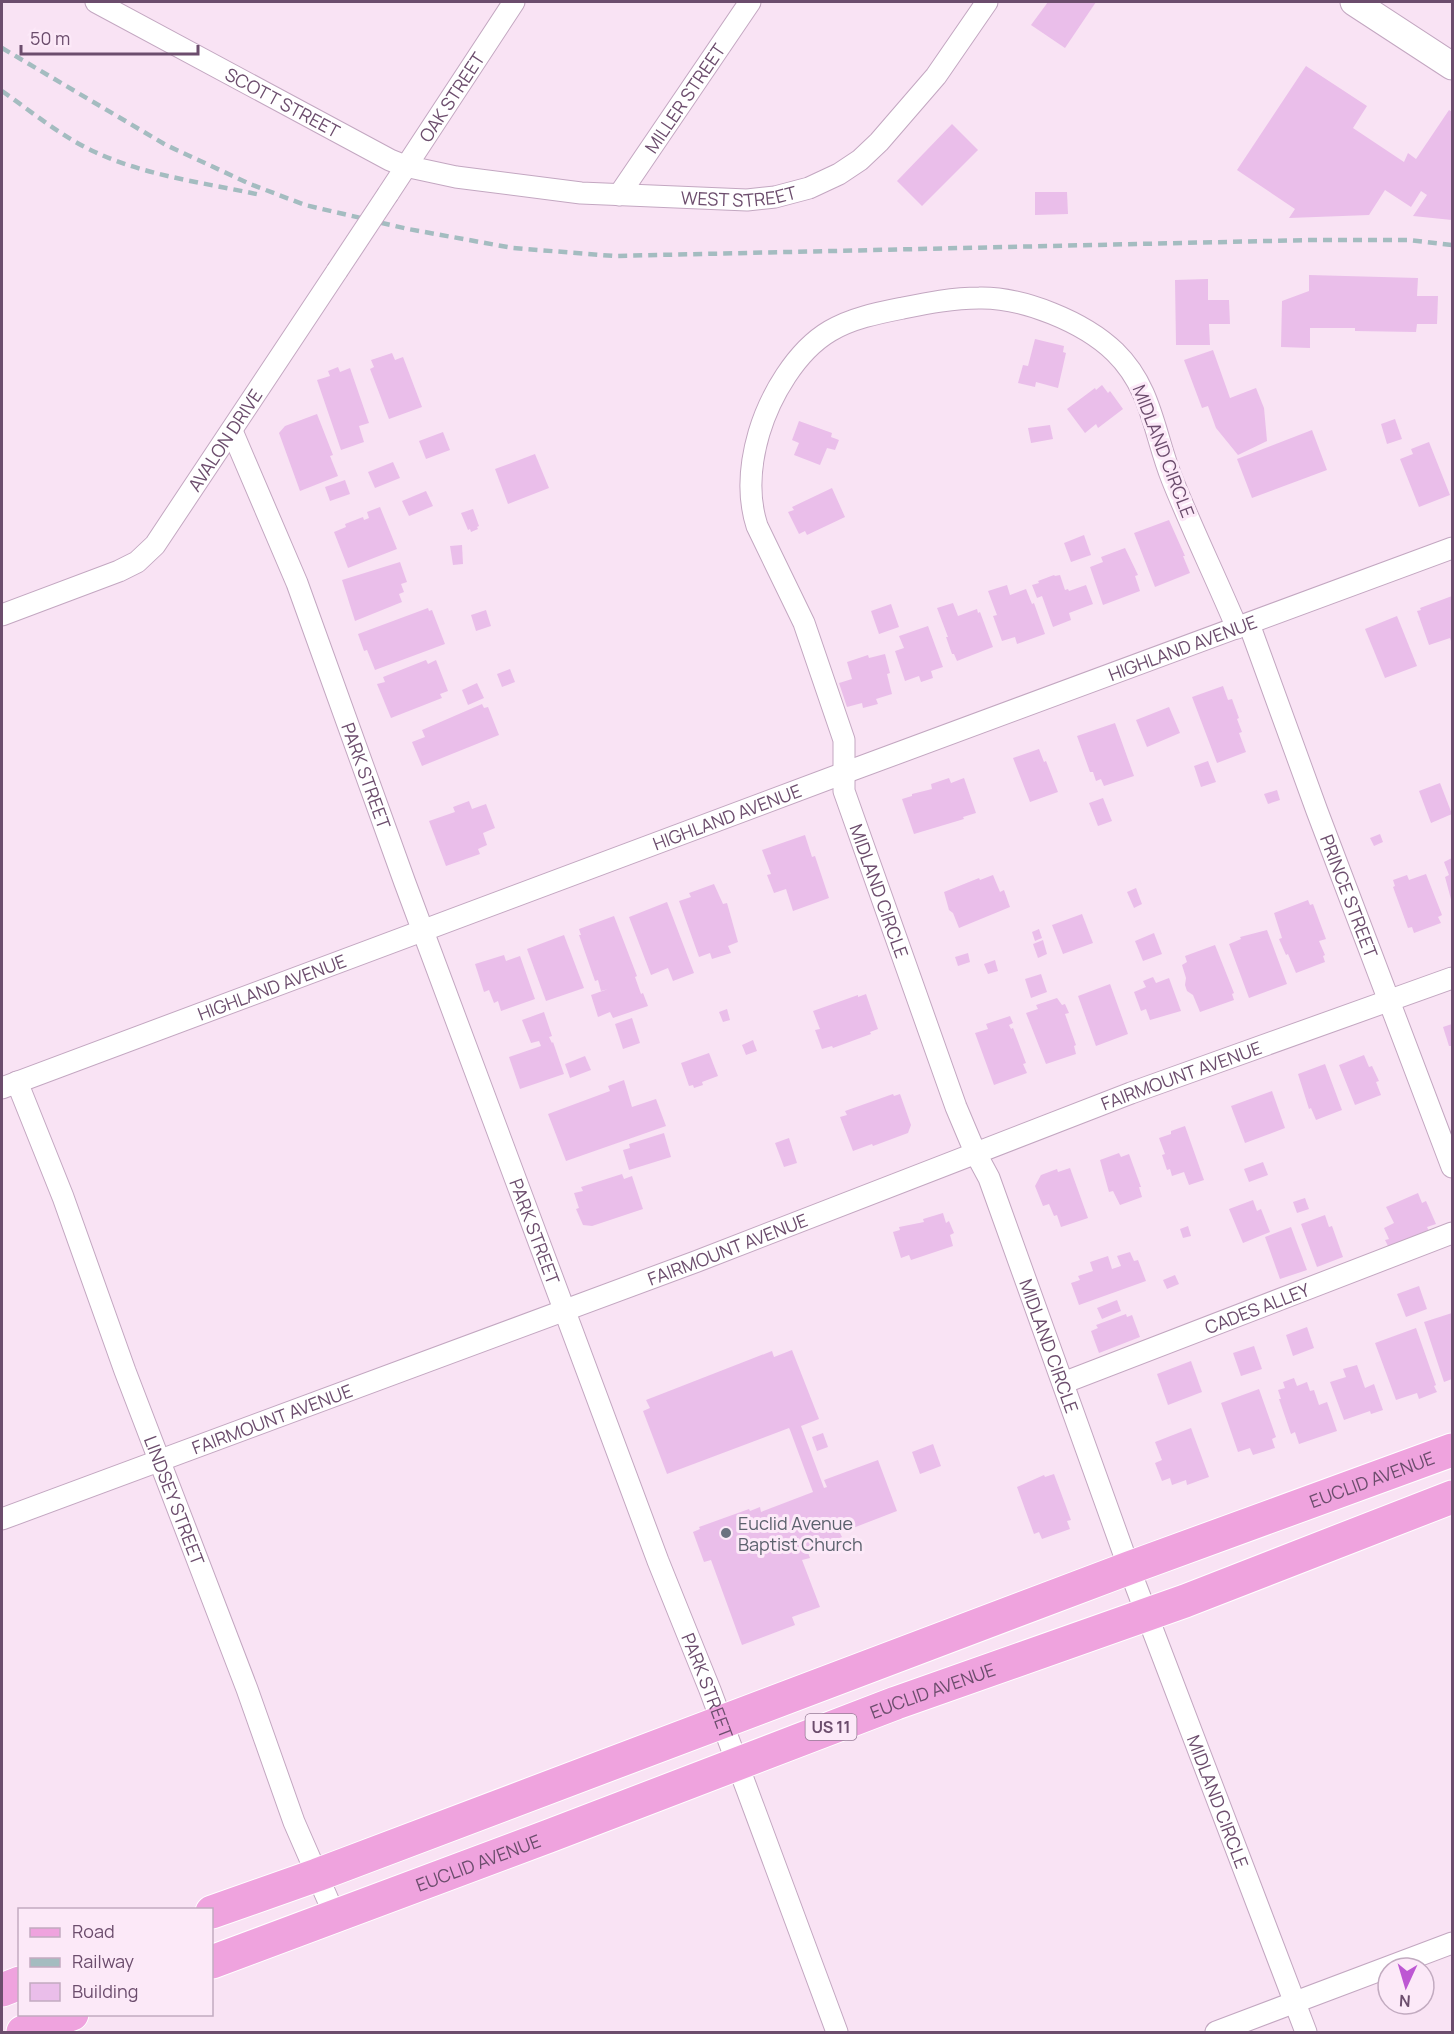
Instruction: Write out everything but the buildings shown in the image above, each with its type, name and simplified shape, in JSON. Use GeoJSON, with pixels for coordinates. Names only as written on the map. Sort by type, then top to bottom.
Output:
{"type":"FeatureCollection","features":[{"type":"Feature","properties":{"kind":"main road","name":"EUCLID AVENUE"},"geometry":{"type":"LineString","coordinates":[[213,1912],[317,1875],[1129,1568],[1452,1450]]}},
{"type":"Feature","properties":{"kind":"main road","name":"EUCLID AVENUE"},"geometry":{"type":"LineString","coordinates":[[213,1962],[896,1703],[1147,1614],[1452,1497]]}},
{"type":"Feature","properties":{"kind":"main road"},"geometry":{"type":"LineString","coordinates":[[2,1990],[18,1984]]}},
{"type":"Feature","properties":{"kind":"main road"},"geometry":{"type":"LineString","coordinates":[[24,2032],[67,2016]]}},
{"type":"Feature","properties":{"kind":"street","name":"SCOTT STREET"},"geometry":{"type":"LineString","coordinates":[[96,2],[405,166]]}},
{"type":"Feature","properties":{"kind":"street","name":"OAK STREET"},"geometry":{"type":"LineString","coordinates":[[388,194],[514,2]]}},
{"type":"Feature","properties":{"kind":"street","name":"MILLER STREET"},"geometry":{"type":"LineString","coordinates":[[619,195],[750,2]]}},
{"type":"Feature","properties":{"kind":"street","name":"WEST STREET"},"geometry":{"type":"LineString","coordinates":[[405,166],[456,177],[581,193],[747,200],[775,198],[809,188],[839,174],[860,160],[879,142],[936,76],[987,2]]}},
{"type":"Feature","properties":{"kind":"street"},"geometry":{"type":"LineString","coordinates":[[1354,2],[1452,66]]}},
{"type":"Feature","properties":{"kind":"street","name":"AVALON DRIVE"},"geometry":{"type":"LineString","coordinates":[[2,615],[119,571],[137,562],[155,545],[388,194]]}},
{"type":"Feature","properties":{"kind":"street","name":"MIDLAND CIRCLE"},"geometry":{"type":"LineString","coordinates":[[1243,626],[1172,478],[1144,393],[1130,369],[1114,351],[1090,333],[1058,316],[1019,303],[981,298],[936,301],[852,320],[828,331],[808,348],[780,384],[765,412],[755,449],[750,486],[752,512],[804,623],[844,740],[844,791],[956,1107],[989,1178],[1129,1568],[1305,2032]]}},
{"type":"Feature","properties":{"kind":"street","name":"PARK STREET"},"geometry":{"type":"LineString","coordinates":[[231,431],[297,583],[423,930],[658,1561],[722,1722],[837,2032]]}},
{"type":"Feature","properties":{"kind":"street","name":"HIGHLAND AVENUE"},"geometry":{"type":"LineString","coordinates":[[9,1085],[844,772],[1452,548]]}},
{"type":"Feature","properties":{"kind":"street","name":"PRINCE STREET"},"geometry":{"type":"LineString","coordinates":[[1243,626],[1317,811],[1452,1167]]}},
{"type":"Feature","properties":{"kind":"street","name":"FAIRMOUNT AVENUE"},"geometry":{"type":"LineString","coordinates":[[2,1519],[705,1258],[1131,1093],[1452,978]]}},
{"type":"Feature","properties":{"kind":"street","name":"LINDSEY STREET"},"geometry":{"type":"LineString","coordinates":[[9,1085],[63,1197],[125,1371],[247,1689],[294,1822],[335,1916]]}},
{"type":"Feature","properties":{"kind":"street","name":"CADES ALLEY"},"geometry":{"type":"LineString","coordinates":[[1063,1383],[1452,1233]]}},
{"type":"Feature","properties":{"kind":"street"},"geometry":{"type":"LineString","coordinates":[[1216,2032],[1452,1943]]}},
{"type":"Feature","properties":{"kind":"railway"},"geometry":{"type":"LineString","coordinates":[[2,48],[166,145],[250,184],[305,205],[408,229],[513,248],[614,256],[1311,240],[1408,240],[1452,245]]}},
{"type":"Feature","properties":{"kind":"railway"},"geometry":{"type":"LineString","coordinates":[[2,91],[47,124],[95,152],[135,167],[176,178],[261,195]]}},
{"type":"Feature","properties":{"kind":"place","name":"Euclid Avenue Baptist Church"},"geometry":{"type":"Point","coordinates":[726,1533]}}]}
